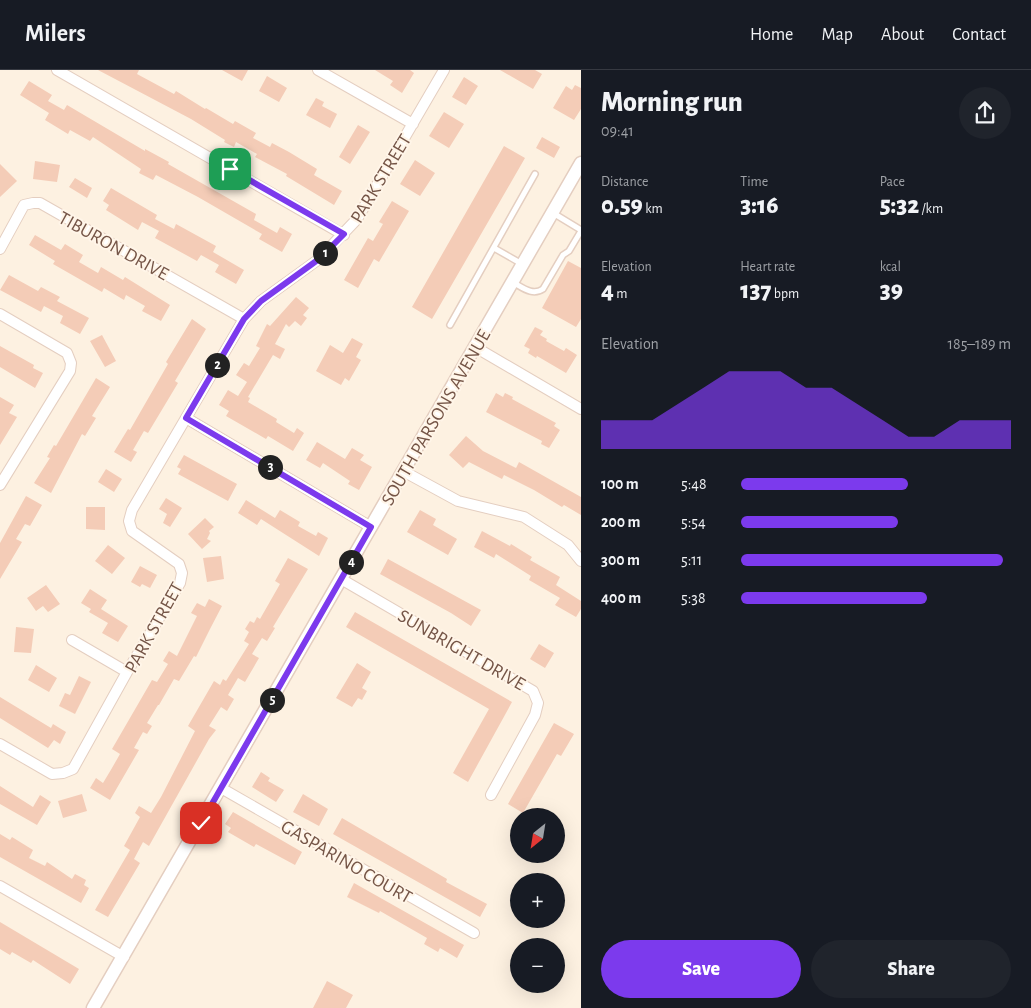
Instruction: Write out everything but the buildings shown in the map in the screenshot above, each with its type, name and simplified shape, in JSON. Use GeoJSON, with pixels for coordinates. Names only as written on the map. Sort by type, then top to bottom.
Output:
{"type":"FeatureCollection","features":[{"type":"Feature","properties":{"kind":"street"},"geometry":{"type":"LineString","coordinates":[[57,70],[344,234]]}},
{"type":"Feature","properties":{"kind":"street"},"geometry":{"type":"LineString","coordinates":[[318,70],[413,124]]}},
{"type":"Feature","properties":{"kind":"street","name":"PARK STREET"},"geometry":{"type":"LineString","coordinates":[[0,744],[52,774],[63,773],[73,769],[127,672],[180,583],[182,573],[180,564],[132,531],[129,521],[132,510],[244,319],[261,301],[319,259],[357,219],[444,70]]}},
{"type":"Feature","properties":{"kind":"street","name":"SOUTH PARSONS AVENUE"},"geometry":{"type":"LineString","coordinates":[[92,1008],[124,957],[581,163]]}},
{"type":"Feature","properties":{"kind":"street","name":"TIBURON DRIVE"},"geometry":{"type":"LineString","coordinates":[[0,249],[24,205],[40,203],[244,319]]}},
{"type":"Feature","properties":{"kind":"street"},"geometry":{"type":"LineString","coordinates":[[0,314],[67,353],[71,363],[70,371],[0,485]]}},
{"type":"Feature","properties":{"kind":"street"},"geometry":{"type":"LineString","coordinates":[[475,347],[581,409]]}},
{"type":"Feature","properties":{"kind":"street"},"geometry":{"type":"LineString","coordinates":[[186,418],[371,527]]}},
{"type":"Feature","properties":{"kind":"street"},"geometry":{"type":"LineString","coordinates":[[403,471],[458,501],[524,518],[568,545],[581,561]]}},
{"type":"Feature","properties":{"kind":"street","name":"SUNBRIGHT DRIVE"},"geometry":{"type":"LineString","coordinates":[[342,579],[533,691],[538,703],[535,715],[491,795]]}},
{"type":"Feature","properties":{"kind":"street"},"geometry":{"type":"LineString","coordinates":[[72,640],[127,672]]}},
{"type":"Feature","properties":{"kind":"street","name":"GASPARINO COURT"},"geometry":{"type":"LineString","coordinates":[[221,788],[474,933]]}},
{"type":"Feature","properties":{"kind":"street"},"geometry":{"type":"LineString","coordinates":[[0,886],[124,957]]}},
{"type":"Feature","properties":{"kind":"lane"},"geometry":{"type":"LineString","coordinates":[[450,325],[536,174]]}},
{"type":"Feature","properties":{"kind":"lane"},"geometry":{"type":"LineString","coordinates":[[512,282],[532,292],[538,292],[543,288],[581,230],[552,212]]}},
{"type":"Feature","properties":{"kind":"lane"},"geometry":{"type":"LineString","coordinates":[[494,248],[522,264]]}},
{"type":"Feature","properties":{"kind":"route"},"geometry":{"type":"LineString","coordinates":[[201,823],[371,527],[186,418],[244,319],[261,301],[319,259],[344,234],[230,169]]}}]}
